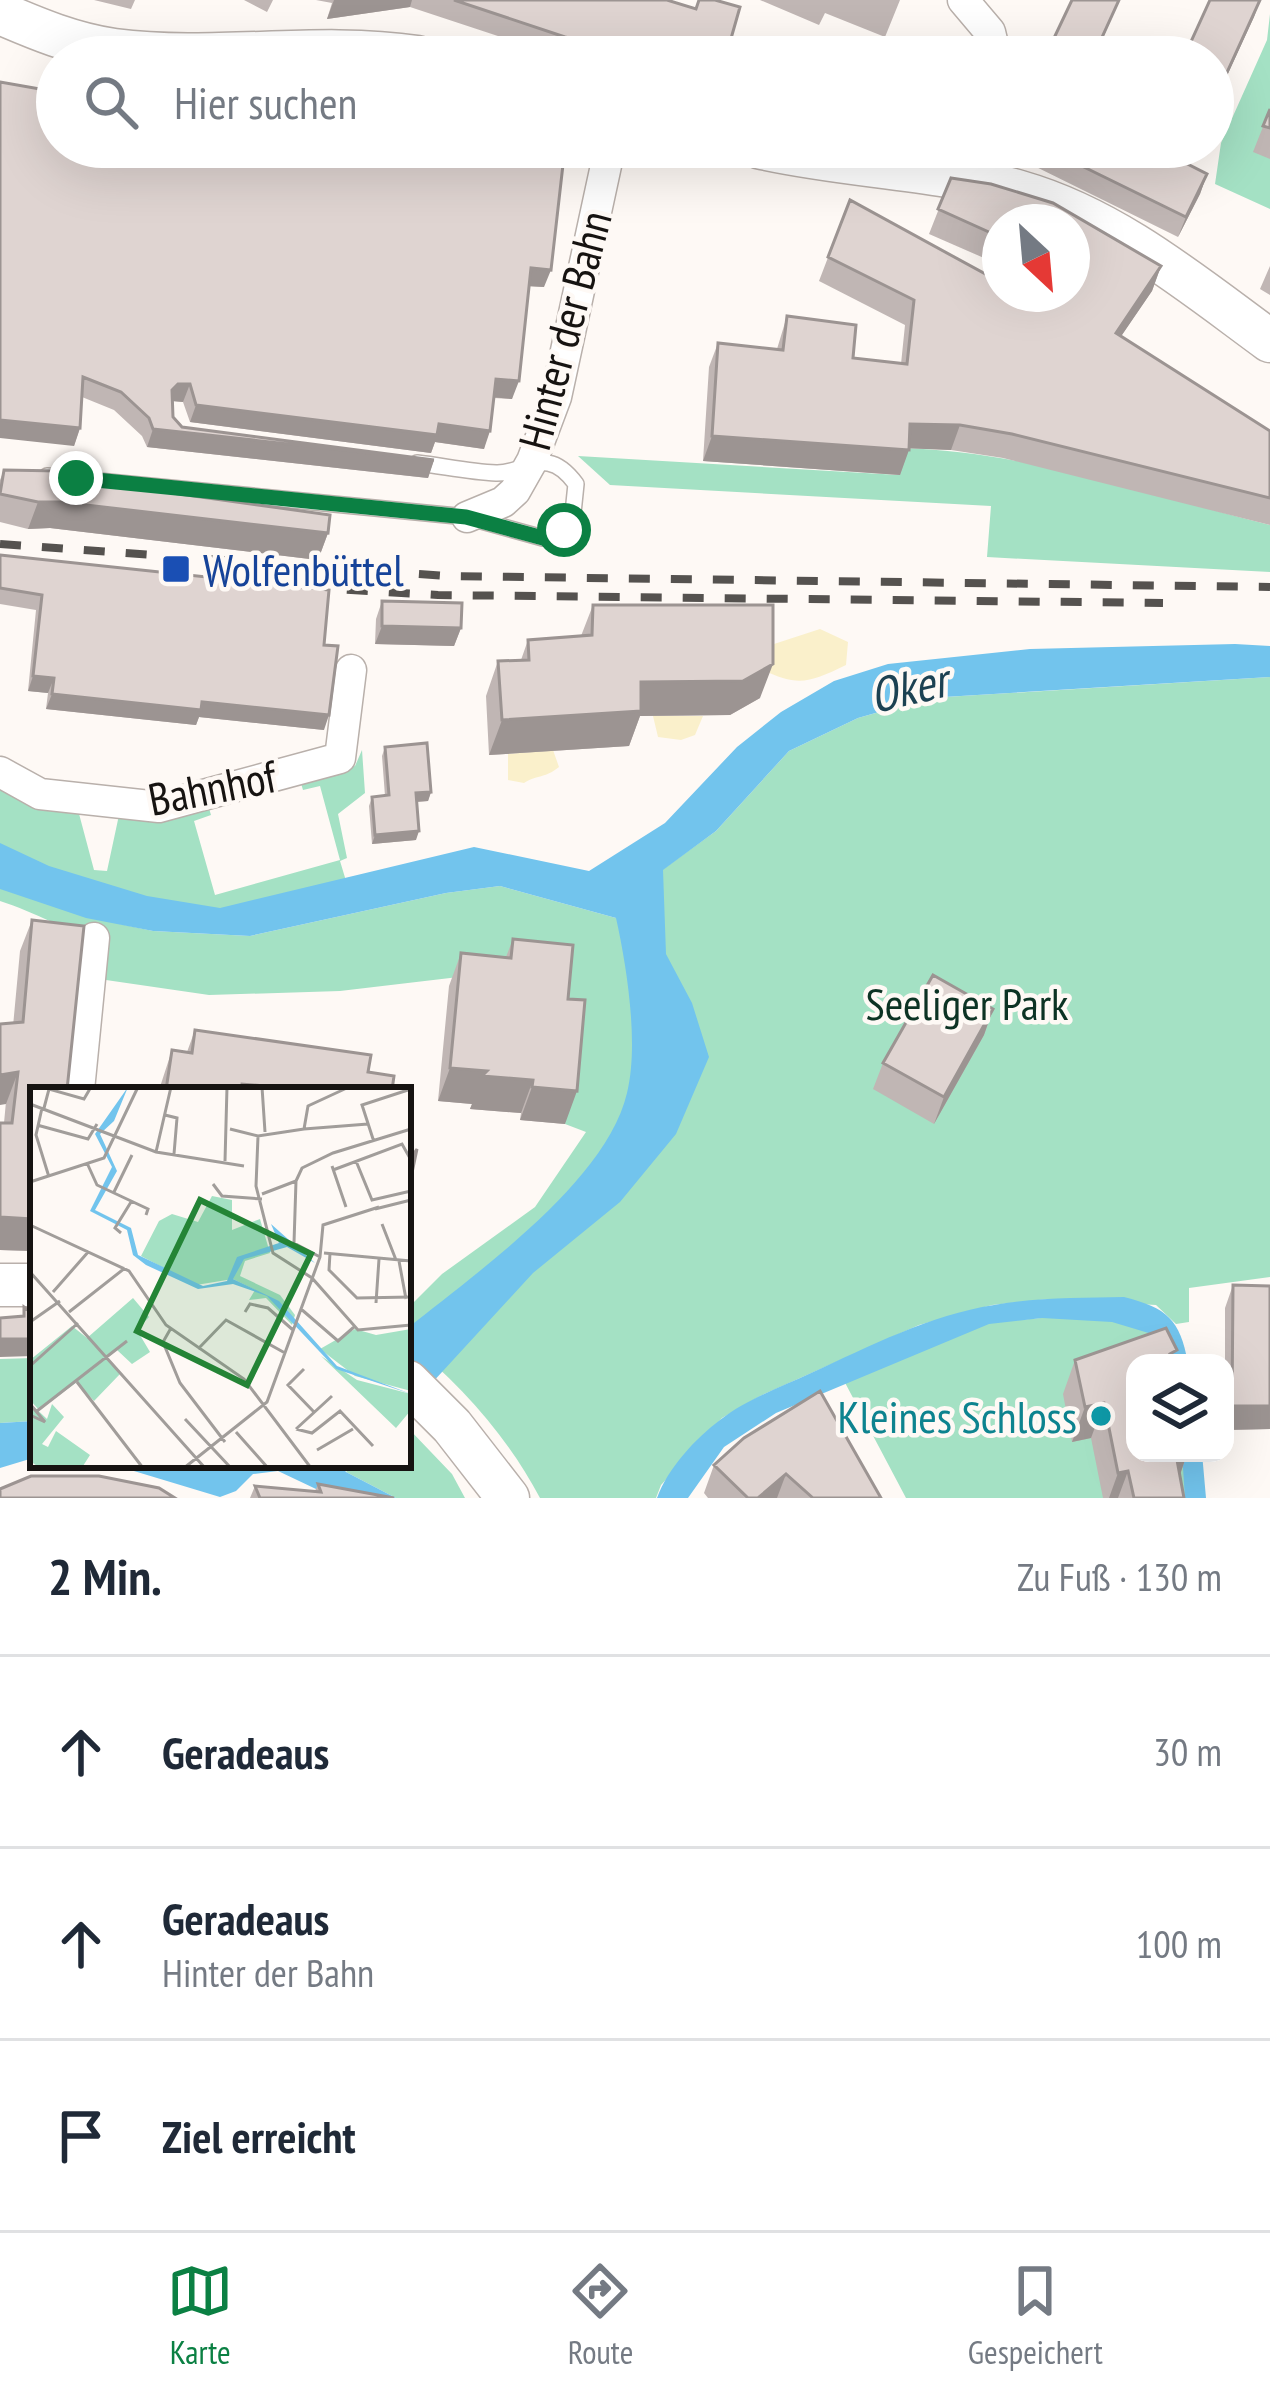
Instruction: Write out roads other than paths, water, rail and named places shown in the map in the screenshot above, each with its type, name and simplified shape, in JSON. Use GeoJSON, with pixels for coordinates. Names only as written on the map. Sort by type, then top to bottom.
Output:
{"type":"FeatureCollection","features":[{"type":"Feature","properties":{"kind":"main road"},"geometry":{"type":"LineString","coordinates":[[5,9],[55,36]]}},
{"type":"Feature","properties":{"kind":"main road"},"geometry":{"type":"LineString","coordinates":[[978,168],[1022,192],[1087,217],[1170,268],[1270,341]]}},
{"type":"Feature","properties":{"kind":"main road"},"geometry":{"type":"LineString","coordinates":[[0,1286],[30,1285]]}},
{"type":"Feature","properties":{"kind":"main road"},"geometry":{"type":"LineString","coordinates":[[416,1389],[478,1456],[508,1498]]}},
{"type":"Feature","properties":{"kind":"street"},"geometry":{"type":"LineString","coordinates":[[962,0],[991,36]]}},
{"type":"Feature","properties":{"kind":"street","name":"Hinter der Bahn"},"geometry":{"type":"LineString","coordinates":[[466,517],[503,502],[532,461],[556,397],[605,168]]}},
{"type":"Feature","properties":{"kind":"street","name":"Bahnhof"},"geometry":{"type":"LineString","coordinates":[[0,772],[40,794],[159,807],[340,758],[351,670]]}},
{"type":"Feature","properties":{"kind":"street"},"geometry":{"type":"LineString","coordinates":[[80,1087],[94,938]]}},
{"type":"Feature","properties":{"kind":"lane"},"geometry":{"type":"LineString","coordinates":[[24,474],[466,517],[543,538],[557,537],[573,514],[575,484],[566,470],[532,461],[503,474],[407,462]]}},
{"type":"Feature","properties":{"kind":"water","name":"Oker"},"geometry":{"type":"Polygon","coordinates":[[[1270,646],[1270,677],[928,698],[858,718],[789,751],[716,831],[663,870],[666,954],[692,1003],[709,1057],[676,1134],[620,1202],[533,1273],[411,1406],[411,1326],[536,1223],[594,1159],[614,1126],[627,1093],[632,1052],[616,918],[500,886],[446,893],[250,936],[153,931],[86,918],[0,889],[0,843],[49,866],[147,896],[220,908],[474,847],[589,871],[665,823],[737,747],[781,712],[834,681],[888,664],[1030,649],[1270,646]]]}},
{"type":"Feature","properties":{"kind":"water"},"geometry":{"type":"Polygon","coordinates":[[[1124,1297],[1151,1306],[1176,1326],[1186,1354],[1161,1354],[1152,1334],[1112,1322],[1042,1318],[989,1324],[776,1413],[724,1447],[688,1498],[657,1498],[668,1476],[701,1436],[764,1394],[947,1316],[1043,1299],[1124,1297]]]}},
{"type":"Feature","properties":{"kind":"water"},"geometry":{"type":"Polygon","coordinates":[[[30,1421],[30,1459],[0,1468],[0,1423],[30,1421]]]}},
{"type":"Feature","properties":{"kind":"water"},"geometry":{"type":"Polygon","coordinates":[[[1183,1462],[1203,1462],[1206,1498],[1185,1498],[1183,1462]]]}},
{"type":"Feature","properties":{"kind":"water"},"geometry":{"type":"Polygon","coordinates":[[[124,1468],[343,1468],[396,1498],[335,1498],[278,1471],[253,1474],[236,1491],[220,1497],[124,1468]]]}},
{"type":"Feature","properties":{"kind":"railway"},"geometry":{"type":"LineString","coordinates":[[0,544],[446,576],[1270,587]]}},
{"type":"Feature","properties":{"kind":"railway"},"geometry":{"type":"LineString","coordinates":[[263,585],[438,595],[1163,603]]}},
{"type":"Feature","properties":{"kind":"place","name":"Wolfenbüttel"},"geometry":{"type":"Point","coordinates":[176,569]}},
{"type":"Feature","properties":{"kind":"place","name":"Kleines Schloss"},"geometry":{"type":"Point","coordinates":[1101,1416]}},
{"type":"Feature","properties":{"kind":"park label","name":"Seeliger Park"},"geometry":{"type":"Point","coordinates":[967,1003]}}]}
